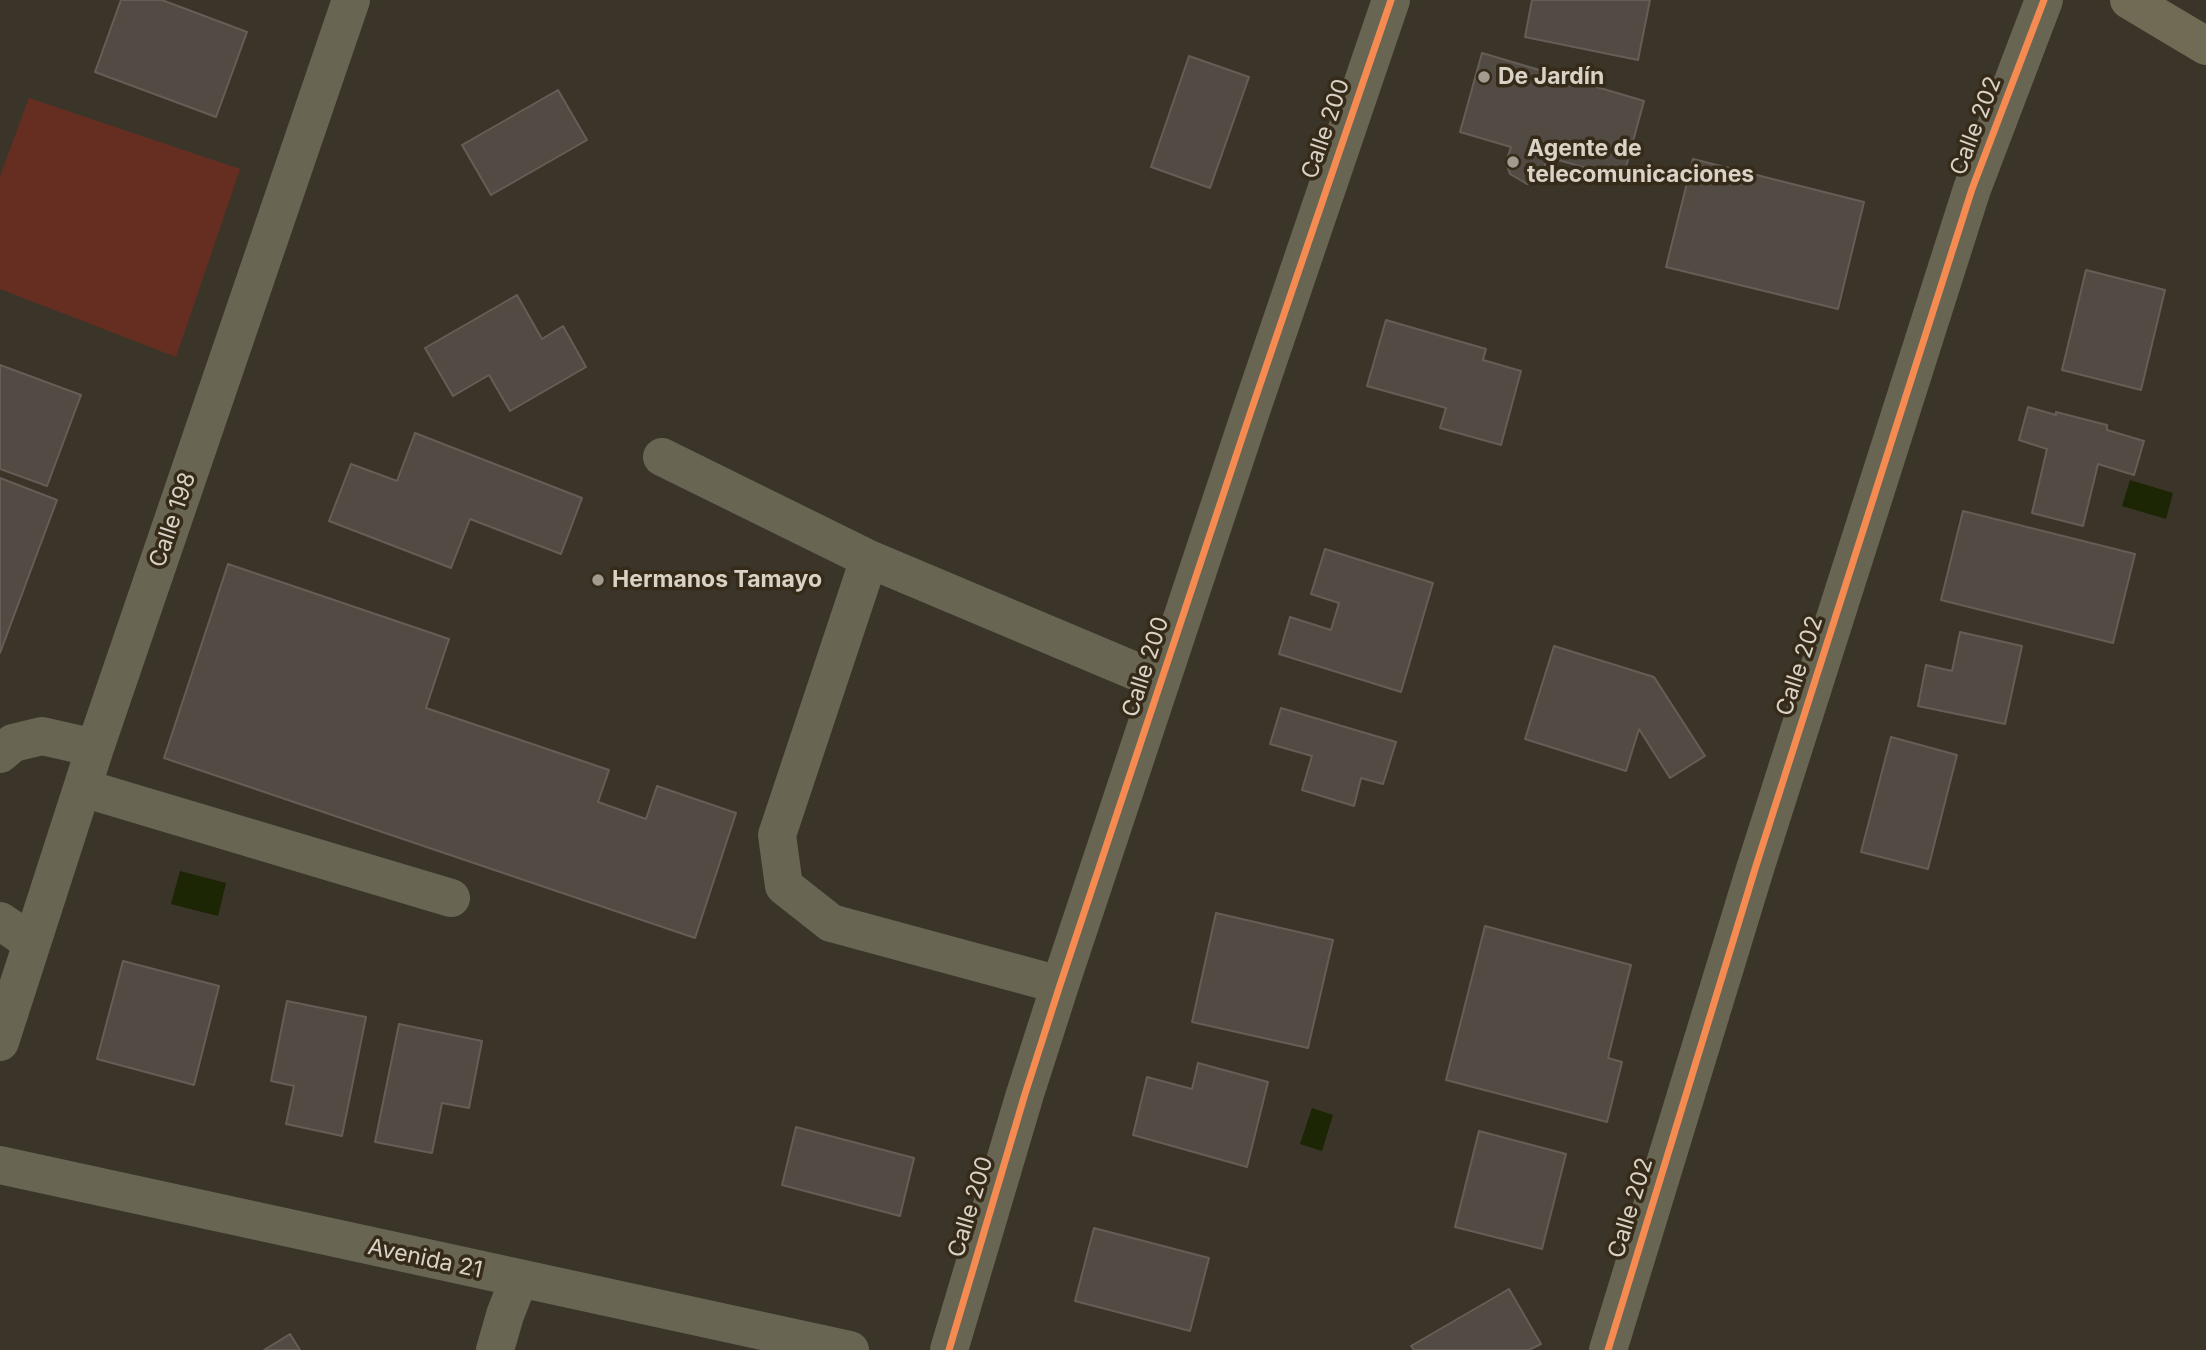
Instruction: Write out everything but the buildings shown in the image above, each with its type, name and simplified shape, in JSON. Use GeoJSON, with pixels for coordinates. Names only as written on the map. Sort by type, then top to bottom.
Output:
{"type":"FeatureCollection","features":[{"type":"Feature","properties":{"kind":"main road"},"geometry":{"type":"LineString","coordinates":[[2129,0],[2206,46]]}},
{"type":"Feature","properties":{"kind":"street","name":"Calle 198"},"geometry":{"type":"LineString","coordinates":[[0,1042],[95,748],[351,0]]}},
{"type":"Feature","properties":{"kind":"street","name":"Calle 200"},"geometry":{"type":"LineString","coordinates":[[948,1350],[1060,985],[1391,0]]}},
{"type":"Feature","properties":{"kind":"street","name":"Calle 202"},"geometry":{"type":"LineString","coordinates":[[1608,1350],[1755,869],[1972,189],[2044,0]]}},
{"type":"Feature","properties":{"kind":"street"},"geometry":{"type":"LineString","coordinates":[[662,457],[869,559],[1161,682]]}},
{"type":"Feature","properties":{"kind":"street"},"geometry":{"type":"LineString","coordinates":[[869,559],[777,835],[784,886],[831,923],[1060,985]]}},
{"type":"Feature","properties":{"kind":"street"},"geometry":{"type":"LineString","coordinates":[[0,754],[13,743],[43,736],[95,748]]}},
{"type":"Feature","properties":{"kind":"street"},"geometry":{"type":"LineString","coordinates":[[83,788],[451,898]]}},
{"type":"Feature","properties":{"kind":"street"},"geometry":{"type":"LineString","coordinates":[[0,921],[32,943]]}},
{"type":"Feature","properties":{"kind":"street","name":"Avenida 21"},"geometry":{"type":"LineString","coordinates":[[0,1165],[850,1350]]}},
{"type":"Feature","properties":{"kind":"street"},"geometry":{"type":"LineString","coordinates":[[495,1350],[519,1279]]}},
{"type":"Feature","properties":{"kind":"shaded area"},"geometry":{"type":"Polygon","coordinates":[[[29,98],[240,169],[176,357],[0,289],[0,176],[29,98]]]}},
{"type":"Feature","properties":{"kind":"shaded area"},"geometry":{"type":"Polygon","coordinates":[[[2130,480],[2173,493],[2166,519],[2122,506],[2130,480]]]}},
{"type":"Feature","properties":{"kind":"shaded area"},"geometry":{"type":"Polygon","coordinates":[[[180,871],[226,883],[218,916],[171,904],[180,871]]]}},
{"type":"Feature","properties":{"kind":"shaded area"},"geometry":{"type":"Polygon","coordinates":[[[1312,1108],[1333,1115],[1322,1151],[1300,1144],[1312,1108]]]}},
{"type":"Feature","properties":{"kind":"cycle path"},"geometry":{"type":"LineString","coordinates":[[949,1350],[1060,985],[1391,0]]}},
{"type":"Feature","properties":{"kind":"cycle path"},"geometry":{"type":"LineString","coordinates":[[1608,1350],[1755,869],[1972,189],[2044,0]]}},
{"type":"Feature","properties":{"kind":"place","name":"De Jardín"},"geometry":{"type":"Point","coordinates":[1484,77]}},
{"type":"Feature","properties":{"kind":"place","name":"Agente de telecomunicaciones"},"geometry":{"type":"Point","coordinates":[1513,162]}},
{"type":"Feature","properties":{"kind":"place","name":"Hermanos Tamayo"},"geometry":{"type":"Point","coordinates":[598,580]}}]}
